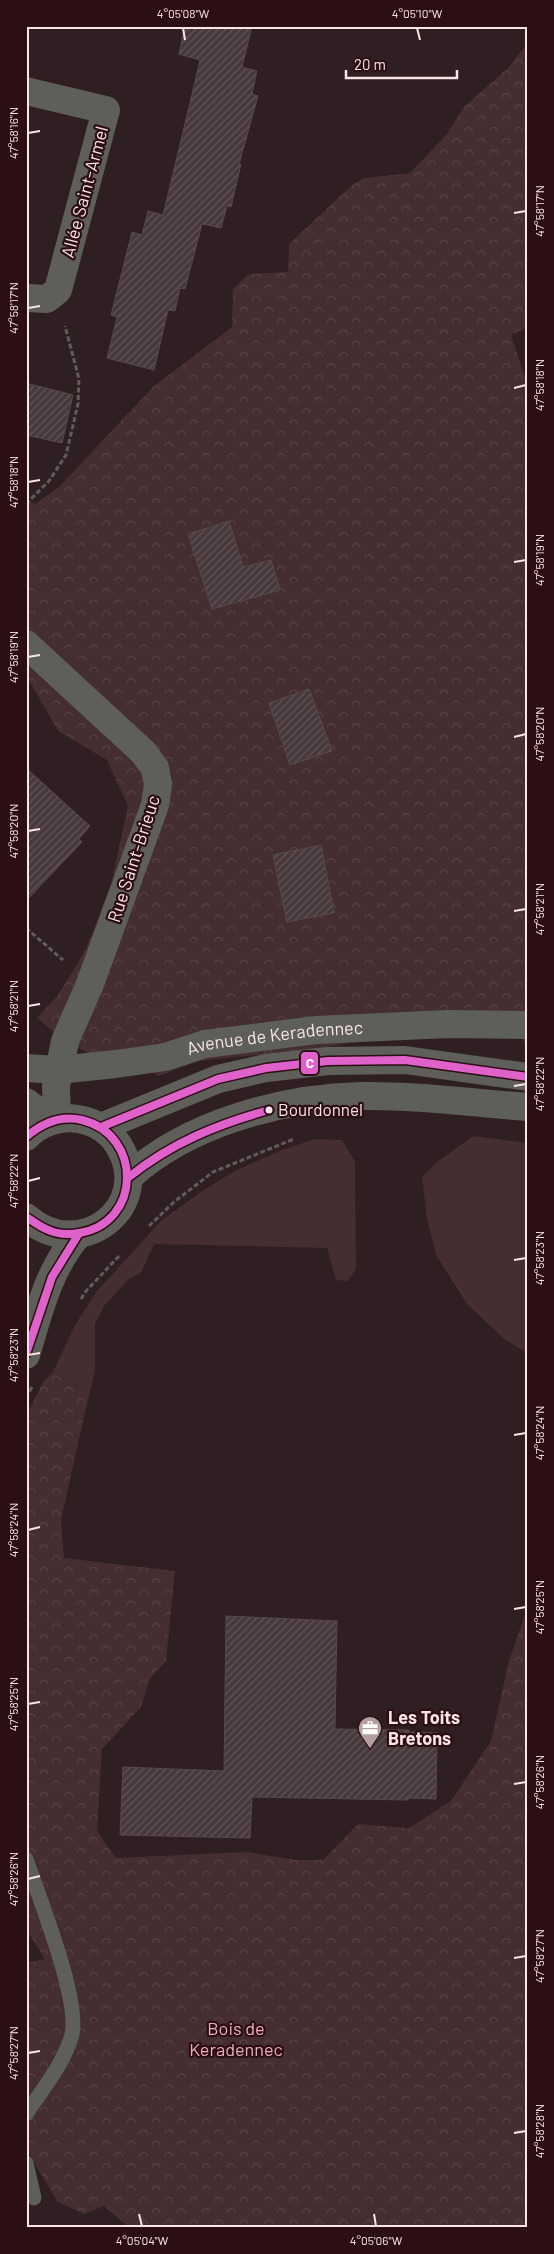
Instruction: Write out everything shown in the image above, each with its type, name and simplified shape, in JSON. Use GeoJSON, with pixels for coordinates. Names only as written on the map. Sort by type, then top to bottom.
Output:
{"type":"FeatureCollection","features":[{"type":"Feature","properties":{"kind":"street","name":"Allée Saint-Armel"},"geometry":{"type":"LineString","coordinates":[[26,91],[106,110],[58,290],[37,298]]}},
{"type":"Feature","properties":{"kind":"street","name":"Rue Saint-Brieuc"},"geometry":{"type":"LineString","coordinates":[[26,644],[144,752],[155,768],[158,784],[155,805],[144,837],[90,984],[65,1041],[58,1070],[54,1120]]}},
{"type":"Feature","properties":{"kind":"street","name":"Avenue de Keradennec"},"geometry":{"type":"LineString","coordinates":[[26,1068],[58,1070],[165,1057],[205,1044],[316,1030],[448,1024],[528,1024]]}},
{"type":"Feature","properties":{"kind":"street"},"geometry":{"type":"LineString","coordinates":[[101,1127],[218,1079],[266,1068],[328,1061],[405,1060],[528,1077]]}},
{"type":"Feature","properties":{"kind":"street"},"geometry":{"type":"LineString","coordinates":[[129,1177],[162,1151],[198,1134],[228,1122],[287,1105],[361,1096],[528,1107]]}},
{"type":"Feature","properties":{"kind":"street"},"geometry":{"type":"LineString","coordinates":[[26,1102],[54,1120]]}},
{"type":"Feature","properties":{"kind":"street"},"geometry":{"type":"LineString","coordinates":[[26,1137],[54,1120],[72,1118],[87,1121],[101,1127],[115,1139],[124,1154],[129,1177],[125,1197],[111,1218],[102,1226],[78,1235],[59,1235],[42,1229],[26,1219]]}},
{"type":"Feature","properties":{"kind":"street"},"geometry":{"type":"LineString","coordinates":[[26,1355],[49,1282],[62,1254],[78,1235]]}},
{"type":"Feature","properties":{"kind":"lane"},"geometry":{"type":"LineString","coordinates":[[26,1859],[66,1979],[73,2009],[72,2037],[56,2070],[26,2114]]}},
{"type":"Feature","properties":{"kind":"lane"},"geometry":{"type":"LineString","coordinates":[[26,2163],[34,2198]]}},
{"type":"Feature","properties":{"kind":"path"},"geometry":{"type":"LineString","coordinates":[[26,504],[49,481],[66,455],[78,404],[78,378],[67,330],[37,298]]}},
{"type":"Feature","properties":{"kind":"path"},"geometry":{"type":"LineString","coordinates":[[26,928],[90,984]]}},
{"type":"Feature","properties":{"kind":"path"},"geometry":{"type":"LineString","coordinates":[[146,1229],[174,1202],[213,1172],[297,1138]]}},
{"type":"Feature","properties":{"kind":"path"},"geometry":{"type":"LineString","coordinates":[[77,1307],[86,1291],[125,1249]]}},
{"type":"Feature","properties":{"kind":"path"},"geometry":{"type":"LineString","coordinates":[[26,1398],[34,1384]]}},
{"type":"Feature","properties":{"kind":"green space"},"geometry":{"type":"Polygon","coordinates":[[[528,42],[528,327],[511,335],[528,386],[528,1052],[521,1035],[493,1018],[321,1048],[199,1061],[158,1076],[131,1056],[104,1056],[88,1053],[65,1041],[37,1018],[58,995],[86,949],[111,884],[128,806],[107,760],[58,731],[30,682],[26,679],[26,501],[35,504],[59,487],[153,387],[232,327],[233,289],[249,274],[288,272],[289,244],[351,186],[364,178],[410,173],[447,134],[464,107],[508,68],[528,42]]]}},
{"type":"Feature","properties":{"kind":"green space"},"geometry":{"type":"Polygon","coordinates":[[[473,1136],[528,1143],[528,1354],[503,1338],[467,1304],[436,1255],[427,1219],[422,1177],[437,1162],[473,1136]]]}},
{"type":"Feature","properties":{"kind":"green space"},"geometry":{"type":"Polygon","coordinates":[[[315,1139],[342,1140],[355,1162],[356,1269],[348,1281],[336,1280],[327,1248],[154,1244],[141,1273],[129,1279],[104,1306],[95,1324],[95,1372],[87,1403],[76,1386],[53,1372],[75,1325],[97,1291],[162,1220],[202,1191],[235,1171],[282,1150],[315,1139]]]}},
{"type":"Feature","properties":{"kind":"green space","name":"Bois de Keradennec"},"geometry":{"type":"Polygon","coordinates":[[[53,1372],[76,1386],[87,1403],[61,1520],[64,1558],[175,1571],[166,1661],[149,1680],[141,1707],[102,1749],[97,1831],[116,1858],[247,1852],[295,1860],[323,1860],[358,1824],[409,1828],[451,1801],[491,1741],[509,1661],[528,1606],[528,2228],[130,2228],[104,2206],[84,2214],[57,2201],[26,2149],[26,1963],[45,1959],[26,1929],[26,1416],[44,1381],[53,1372]]]}},
{"type":"Feature","properties":{"kind":"building"},"geometry":{"type":"Polygon","coordinates":[[[185,26],[252,26],[242,67],[257,71],[252,94],[258,96],[239,164],[241,164],[231,207],[227,206],[221,228],[202,224],[185,289],[180,288],[175,311],[168,310],[154,370],[107,358],[117,317],[111,315],[132,232],[142,235],[148,211],[163,215],[190,103],[200,60],[179,54],[185,26]]]}},
{"type":"Feature","properties":{"kind":"building"},"geometry":{"type":"Polygon","coordinates":[[[26,383],[73,395],[62,443],[26,435],[26,383]]]}},
{"type":"Feature","properties":{"kind":"building"},"geometry":{"type":"Polygon","coordinates":[[[229,521],[243,567],[271,560],[280,590],[212,609],[188,534],[229,521]]]}},
{"type":"Feature","properties":{"kind":"building"},"geometry":{"type":"Polygon","coordinates":[[[309,689],[332,751],[290,765],[269,703],[309,689]]]}},
{"type":"Feature","properties":{"kind":"building"},"geometry":{"type":"Polygon","coordinates":[[[26,768],[90,826],[79,839],[82,842],[26,901],[26,768]]]}},
{"type":"Feature","properties":{"kind":"building"},"geometry":{"type":"Polygon","coordinates":[[[321,845],[334,913],[287,922],[273,855],[321,845]]]}},
{"type":"Feature","properties":{"kind":"building"},"geometry":{"type":"Polygon","coordinates":[[[226,1616],[337,1621],[335,1729],[409,1730],[409,1732],[437,1733],[436,1799],[252,1797],[250,1838],[120,1835],[123,1767],[224,1771],[226,1616]]]}},
{"type":"Feature","properties":{"kind":"transit line","name":"C"},"geometry":{"type":"LineString","coordinates":[[101,1127],[218,1079],[266,1068],[328,1061],[405,1060],[528,1077]]}},
{"type":"Feature","properties":{"kind":"transit line","name":"C"},"geometry":{"type":"LineString","coordinates":[[129,1177],[161,1154],[196,1136],[213,1128],[269,1110]]}},
{"type":"Feature","properties":{"kind":"transit line","name":"C"},"geometry":{"type":"LineString","coordinates":[[26,1137],[52,1121],[59,1119],[82,1120],[102,1129],[116,1143],[124,1160],[127,1178],[124,1197],[115,1213],[100,1226],[79,1233],[62,1234],[46,1229],[26,1217]]}},
{"type":"Feature","properties":{"kind":"transit line","name":"C"},"geometry":{"type":"LineString","coordinates":[[26,1354],[52,1277],[78,1235]]}},
{"type":"Feature","properties":{"kind":"place","name":"Bourdonnel"},"geometry":{"type":"Point","coordinates":[269,1110]}},
{"type":"Feature","properties":{"kind":"place","name":"Les Toits Bretons"},"geometry":{"type":"Point","coordinates":[370,1749]}}]}
